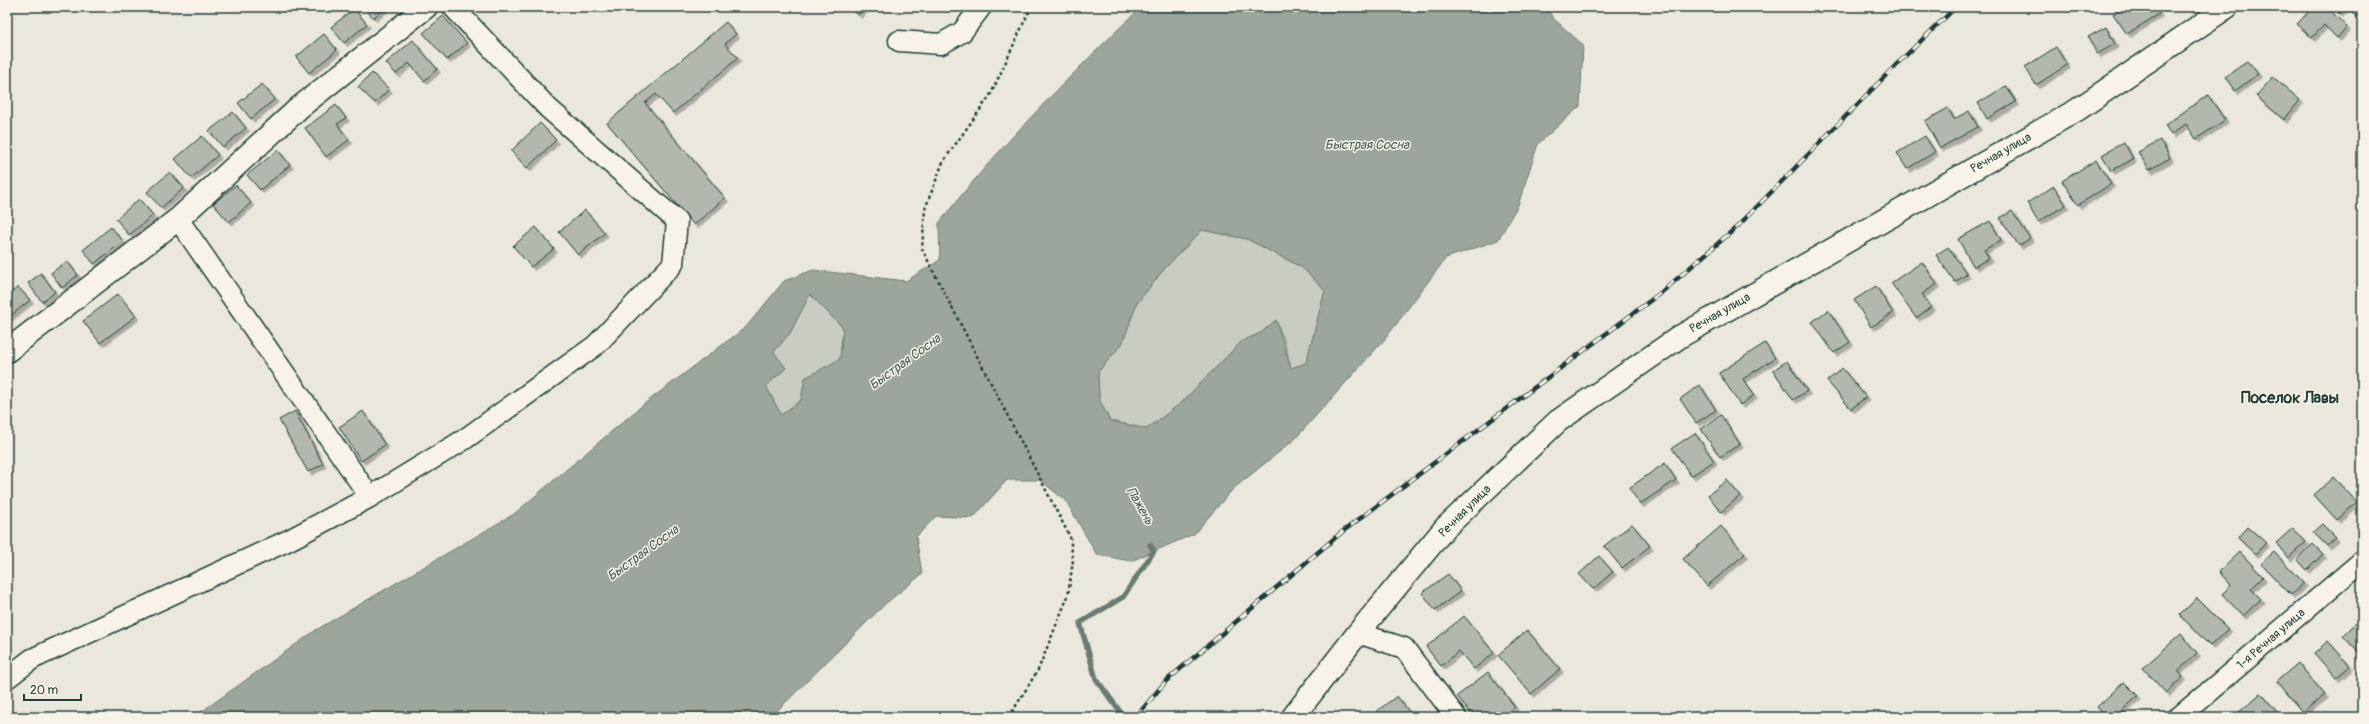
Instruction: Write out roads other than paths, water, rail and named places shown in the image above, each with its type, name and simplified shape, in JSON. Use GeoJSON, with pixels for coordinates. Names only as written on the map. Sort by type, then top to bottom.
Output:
{"type":"FeatureCollection","features":[{"type":"Feature","properties":{"kind":"street"},"geometry":{"type":"LineString","coordinates":[[7,351],[178,219],[300,107],[426,7]]}},
{"type":"Feature","properties":{"kind":"street"},"geometry":{"type":"LineString","coordinates":[[7,678],[32,659],[289,540],[370,497],[465,439],[596,345],[673,264],[677,221],[548,108],[453,7]]}},
{"type":"Feature","properties":{"kind":"street"},"geometry":{"type":"LineString","coordinates":[[899,41],[941,44],[962,32],[982,7]]}},
{"type":"Feature","properties":{"kind":"street","name":"Речная улица"},"geometry":{"type":"LineString","coordinates":[[1293,717],[1358,633],[1445,528],[1558,421],[1681,336],[2077,110],[2227,7]]}},
{"type":"Feature","properties":{"kind":"street"},"geometry":{"type":"LineString","coordinates":[[178,219],[370,497]]}},
{"type":"Feature","properties":{"kind":"street","name":"1-я Речная улица"},"geometry":{"type":"LineString","coordinates":[[2180,717],[2362,560]]}},
{"type":"Feature","properties":{"kind":"street"},"geometry":{"type":"LineString","coordinates":[[1358,633],[1404,648],[1456,717]]}},
{"type":"Feature","properties":{"kind":"water","name":"Быстрая Сосна"},"geometry":{"type":"Polygon","coordinates":[[[1141,7],[1545,7],[1554,19],[1583,45],[1580,106],[1538,144],[1518,205],[1498,240],[1446,258],[1385,339],[1294,440],[1233,489],[1194,534],[1131,561],[1097,555],[1066,501],[1040,480],[1007,480],[973,518],[936,516],[916,537],[922,574],[885,604],[771,717],[194,717],[316,630],[514,514],[644,404],[746,327],[784,281],[813,270],[906,281],[940,260],[939,223],[962,194],[1036,112],[1141,7]],[[1202,230],[1165,268],[1137,303],[1122,344],[1098,372],[1099,399],[1110,421],[1147,429],[1181,403],[1242,341],[1261,333],[1276,320],[1291,368],[1306,363],[1325,291],[1303,268],[1247,239],[1202,230]],[[810,294],[790,333],[774,352],[786,368],[766,386],[781,415],[801,400],[805,378],[840,359],[843,328],[810,294]]]}},
{"type":"Feature","properties":{"kind":"waterway","name":"Пажень"},"geometry":{"type":"LineString","coordinates":[[1124,717],[1096,679],[1080,623],[1123,597],[1154,551],[1150,545]]}},
{"type":"Feature","properties":{"kind":"railway"},"geometry":{"type":"LineString","coordinates":[[1136,717],[1166,681],[1342,532],[1663,291],[1738,226],[1897,64],[1956,7]]}},
{"type":"Feature","properties":{"kind":"district","name":"Поселок Лавы"},"geometry":{"type":"Point","coordinates":[2290,398]}}]}
